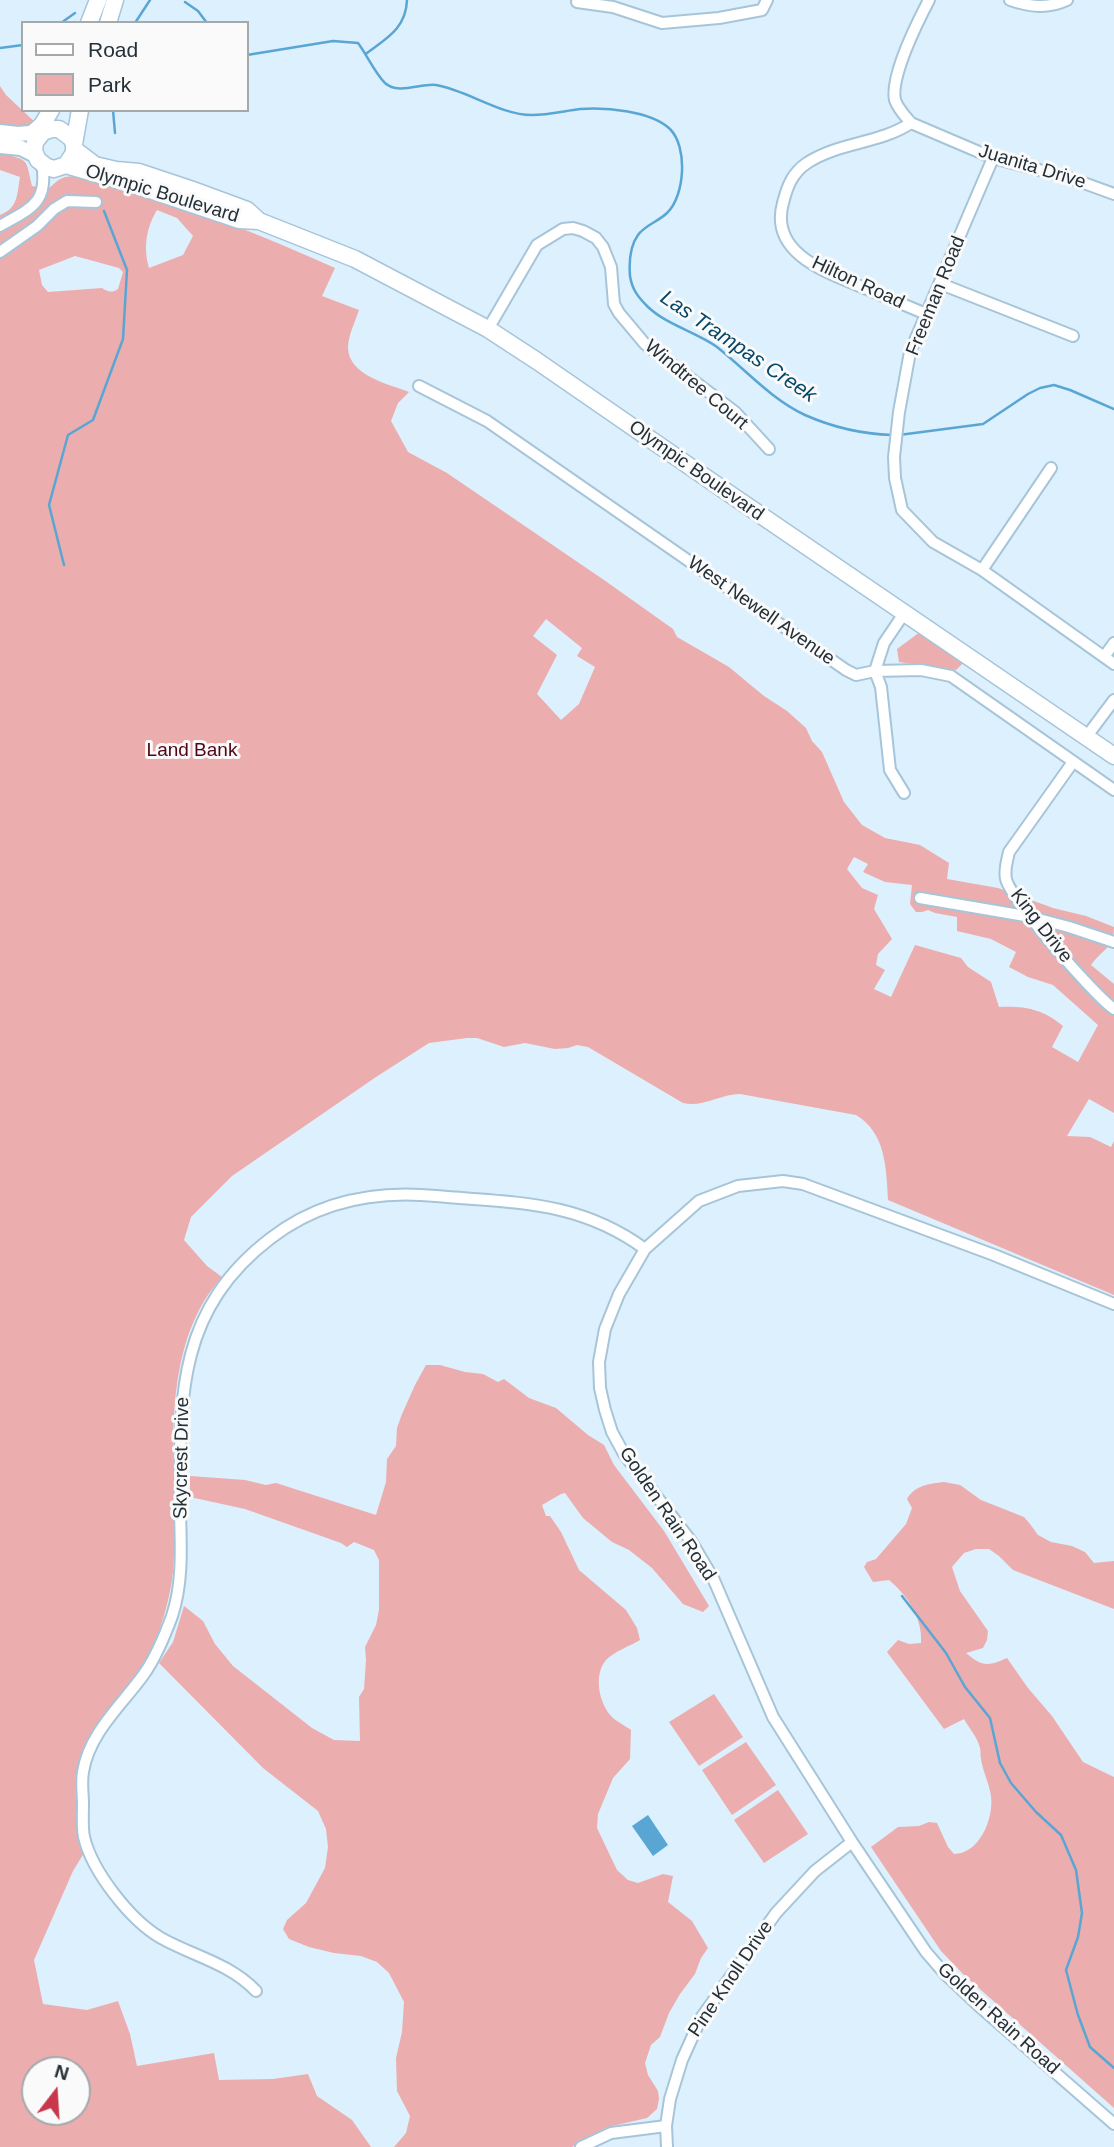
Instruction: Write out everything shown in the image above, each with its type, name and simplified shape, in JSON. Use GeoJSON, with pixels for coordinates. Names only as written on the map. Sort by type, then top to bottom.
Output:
{"type":"FeatureCollection","features":[{"type":"Feature","properties":{"kind":"main road"},"geometry":{"type":"LineString","coordinates":[[90,21],[98,0]]}},
{"type":"Feature","properties":{"kind":"main road"},"geometry":{"type":"LineString","coordinates":[[108,21],[116,0]]}},
{"type":"Feature","properties":{"kind":"main road"},"geometry":{"type":"LineString","coordinates":[[43,131],[42,125],[50,112]]}},
{"type":"Feature","properties":{"kind":"main road"},"geometry":{"type":"LineString","coordinates":[[48,166],[35,142],[60,112]]}},
{"type":"Feature","properties":{"kind":"main road"},"geometry":{"type":"LineString","coordinates":[[75,143],[80,112]]}},
{"type":"Feature","properties":{"kind":"main road","name":"Olympic Boulevard"},"geometry":{"type":"LineString","coordinates":[[43,131],[66,132],[75,143],[139,172],[247,210],[259,221]]}},
{"type":"Feature","properties":{"kind":"main road","name":"Olympic Boulevard"},"geometry":{"type":"LineString","coordinates":[[48,166],[72,158],[75,143]]}},
{"type":"Feature","properties":{"kind":"main road","name":"Olympic Boulevard"},"geometry":{"type":"LineString","coordinates":[[48,166],[132,184],[239,220],[259,221],[355,259],[488,329],[1114,755]]}},
{"type":"Feature","properties":{"kind":"street"},"geometry":{"type":"LineString","coordinates":[[577,2],[614,4],[662,23],[719,18],[762,10],[767,0]]}},
{"type":"Feature","properties":{"kind":"street"},"geometry":{"type":"LineString","coordinates":[[911,123],[895,100],[895,89],[918,21],[929,0]]}},
{"type":"Feature","properties":{"kind":"street"},"geometry":{"type":"LineString","coordinates":[[1010,0],[1029,6],[1045,6],[1067,0]]}},
{"type":"Feature","properties":{"kind":"street","name":"Juanita Drive"},"geometry":{"type":"LineString","coordinates":[[911,123],[993,158],[1070,178],[1114,194]]}},
{"type":"Feature","properties":{"kind":"street","name":"Hilton Road"},"geometry":{"type":"LineString","coordinates":[[911,123],[885,137],[826,151],[804,164],[787,187],[780,211],[781,228],[797,254],[818,268],[926,314]]}},
{"type":"Feature","properties":{"kind":"street"},"geometry":{"type":"LineString","coordinates":[[0,132],[18,134],[43,131]]}},
{"type":"Feature","properties":{"kind":"street","name":"Olympic Boulevard"},"geometry":{"type":"LineString","coordinates":[[0,146],[21,148],[48,166]]}},
{"type":"Feature","properties":{"kind":"street","name":"Freeman Road"},"geometry":{"type":"LineString","coordinates":[[993,158],[910,352],[894,457],[895,478],[902,510],[933,542],[982,570],[1114,664]]}},
{"type":"Feature","properties":{"kind":"street"},"geometry":{"type":"LineString","coordinates":[[0,226],[27,212],[39,201],[48,166]]}},
{"type":"Feature","properties":{"kind":"street"},"geometry":{"type":"LineString","coordinates":[[0,252],[67,201],[96,202]]}},
{"type":"Feature","properties":{"kind":"street","name":"Windtree Court"},"geometry":{"type":"LineString","coordinates":[[488,329],[537,245],[563,229],[583,231],[596,238],[603,247],[611,267],[614,304],[634,332],[645,344],[735,412],[769,449]]}},
{"type":"Feature","properties":{"kind":"street"},"geometry":{"type":"LineString","coordinates":[[941,284],[1073,336]]}},
{"type":"Feature","properties":{"kind":"street","name":"West Newell Avenue"},"geometry":{"type":"LineString","coordinates":[[419,386],[487,421],[846,670],[856,674],[921,670],[951,676],[1114,790]]}},
{"type":"Feature","properties":{"kind":"street"},"geometry":{"type":"LineString","coordinates":[[982,570],[1051,468]]}},
{"type":"Feature","properties":{"kind":"street"},"geometry":{"type":"LineString","coordinates":[[904,793],[890,769],[881,687],[875,671],[884,643],[905,612]]}},
{"type":"Feature","properties":{"kind":"street"},"geometry":{"type":"LineString","coordinates":[[1104,657],[1114,643]]}},
{"type":"Feature","properties":{"kind":"street"},"geometry":{"type":"LineString","coordinates":[[1087,736],[1114,700]]}},
{"type":"Feature","properties":{"kind":"street","name":"King Drive"},"geometry":{"type":"LineString","coordinates":[[1073,762],[1009,852],[1005,877],[1011,891],[1031,917],[1083,978],[1114,1009]]}},
{"type":"Feature","properties":{"kind":"street"},"geometry":{"type":"LineString","coordinates":[[920,898],[1031,917],[1114,942]]}},
{"type":"Feature","properties":{"kind":"street","name":"Golden Rain Road"},"geometry":{"type":"LineString","coordinates":[[1114,1304],[994,1255],[803,1184],[783,1181],[738,1186],[699,1201],[645,1250],[619,1294],[605,1329],[599,1362],[600,1388],[605,1410],[612,1432],[624,1454],[702,1557],[773,1717],[926,1952],[944,1974],[1114,2124]]}},
{"type":"Feature","properties":{"kind":"street","name":"Skycrest Drive"},"geometry":{"type":"LineString","coordinates":[[256,1990],[243,1978],[160,1937],[129,1913],[110,1890],[84,1837],[83,1772],[93,1743],[108,1719],[146,1671],[173,1613],[181,1563],[183,1388],[200,1323],[230,1276],[258,1248],[279,1232],[305,1216],[335,1204],[367,1196],[426,1195],[526,1203],[561,1209],[609,1226],[645,1250]]}},
{"type":"Feature","properties":{"kind":"street","name":"Pine Knoll Drive"},"geometry":{"type":"LineString","coordinates":[[667,2147],[666,2126],[670,2099],[682,2060],[701,2018],[776,1913],[816,1871],[852,1842]]}},
{"type":"Feature","properties":{"kind":"street"},"geometry":{"type":"LineString","coordinates":[[581,2147],[611,2133],[666,2126]]}},
{"type":"Feature","properties":{"kind":"green space"},"geometry":{"type":"Polygon","coordinates":[[[0,86],[21,112],[37,124],[32,128],[0,127],[0,86]]]}},
{"type":"Feature","properties":{"kind":"green space","name":"Land Bank"},"geometry":{"type":"Polygon","coordinates":[[[0,153],[25,162],[32,186],[48,189],[62,178],[86,178],[223,221],[335,268],[322,296],[359,310],[349,339],[350,358],[355,366],[371,378],[409,392],[398,403],[391,421],[408,452],[447,473],[604,580],[673,629],[677,637],[729,667],[787,711],[806,728],[812,741],[822,752],[844,802],[862,825],[885,838],[920,845],[949,863],[947,879],[998,888],[1114,927],[1110,944],[1091,965],[1114,984],[1114,1113],[1089,1099],[1067,1136],[1090,1137],[1111,1147],[1114,1141],[1114,1295],[888,1200],[885,1164],[879,1141],[866,1123],[856,1115],[740,1094],[697,1104],[683,1103],[588,1047],[577,1045],[555,1049],[525,1043],[504,1047],[477,1038],[429,1043],[232,1176],[191,1217],[184,1240],[207,1266],[222,1277],[204,1302],[190,1330],[176,1391],[173,1455],[174,1556],[170,1592],[160,1627],[145,1660],[97,1725],[84,1749],[76,1797],[84,1853],[73,1871],[34,1960],[43,2004],[87,2010],[118,2001],[130,2034],[137,2066],[214,2053],[219,2080],[273,2079],[308,2074],[317,2096],[352,2120],[371,2147],[0,2147],[0,215],[13,205],[20,177],[0,170],[0,153]],[[157,210],[148,231],[146,246],[149,268],[183,255],[193,236],[177,218],[157,210]],[[75,256],[39,270],[42,285],[48,292],[118,289],[123,272],[119,268],[75,256]],[[546,619],[533,636],[557,655],[537,694],[561,720],[579,704],[595,667],[577,656],[582,648],[546,619]],[[854,857],[847,869],[862,888],[878,895],[874,909],[892,939],[878,954],[876,965],[885,970],[874,989],[891,997],[915,945],[961,958],[968,967],[991,982],[999,1007],[1033,1010],[1063,1026],[1052,1047],[1078,1062],[1098,1025],[1053,985],[1009,967],[1016,952],[991,939],[957,931],[957,917],[928,910],[916,912],[910,904],[912,885],[885,882],[863,872],[868,864],[854,857]]]}},
{"type":"Feature","properties":{"kind":"green space"},"geometry":{"type":"Polygon","coordinates":[[[920,632],[963,663],[956,670],[899,662],[897,649],[920,632]]]}},
{"type":"Feature","properties":{"kind":"green space"},"geometry":{"type":"Polygon","coordinates":[[[426,1365],[440,1365],[483,1374],[498,1382],[504,1379],[529,1398],[556,1408],[604,1445],[614,1465],[664,1531],[709,1606],[703,1612],[683,1604],[652,1568],[629,1550],[612,1542],[583,1518],[565,1493],[542,1505],[546,1516],[550,1516],[561,1532],[579,1570],[626,1610],[637,1628],[640,1640],[606,1660],[600,1674],[599,1690],[604,1706],[613,1718],[631,1730],[630,1759],[613,1778],[598,1814],[597,1828],[617,1870],[628,1880],[638,1883],[663,1874],[673,1876],[668,1902],[692,1921],[708,1948],[695,1974],[669,2013],[660,2037],[651,2045],[645,2063],[648,2075],[658,2091],[657,2109],[647,2118],[608,2127],[572,2147],[394,2147],[406,2133],[410,2116],[397,2091],[396,2058],[402,2032],[404,2002],[389,1973],[377,1962],[361,1956],[309,1947],[289,1939],[283,1929],[287,1920],[306,1903],[325,1868],[328,1847],[326,1829],[318,1811],[263,1768],[159,1663],[173,1642],[184,1606],[203,1621],[215,1644],[233,1666],[312,1728],[334,1740],[360,1741],[359,1697],[364,1689],[365,1647],[376,1625],[379,1610],[379,1560],[374,1550],[354,1542],[347,1547],[245,1509],[190,1497],[190,1476],[245,1480],[266,1485],[276,1483],[376,1515],[386,1482],[387,1459],[396,1446],[397,1428],[426,1365]]]}},
{"type":"Feature","properties":{"kind":"green space"},"geometry":{"type":"Polygon","coordinates":[[[944,1482],[960,1485],[981,1500],[1024,1517],[1038,1535],[1051,1542],[1085,1552],[1094,1563],[1114,1561],[1114,1609],[1013,1570],[989,1549],[964,1553],[952,1567],[960,1591],[988,1631],[983,1648],[966,1653],[985,1664],[1007,1658],[1052,1716],[1083,1762],[1114,1777],[1114,2108],[964,1975],[941,1951],[871,1847],[898,1827],[919,1826],[929,1822],[937,1823],[954,1854],[963,1852],[971,1848],[983,1834],[990,1815],[990,1791],[979,1744],[973,1733],[964,1719],[944,1729],[887,1652],[898,1640],[909,1644],[921,1643],[917,1616],[902,1593],[889,1580],[873,1582],[864,1567],[867,1562],[876,1559],[906,1524],[912,1508],[907,1499],[910,1494],[923,1486],[944,1482]]]}},
{"type":"Feature","properties":{"kind":"green space"},"geometry":{"type":"Polygon","coordinates":[[[714,1694],[743,1737],[699,1766],[669,1722],[714,1694]]]}},
{"type":"Feature","properties":{"kind":"green space"},"geometry":{"type":"Polygon","coordinates":[[[746,1742],[776,1785],[732,1815],[702,1770],[746,1742]]]}},
{"type":"Feature","properties":{"kind":"green space"},"geometry":{"type":"Polygon","coordinates":[[[778,1790],[808,1834],[764,1863],[734,1820],[778,1790]]]}},
{"type":"Feature","properties":{"kind":"water"},"geometry":{"type":"Polygon","coordinates":[[[648,1815],[668,1845],[653,1856],[632,1826],[648,1815]]]}},
{"type":"Feature","properties":{"kind":"waterway"},"geometry":{"type":"LineString","coordinates":[[136,21],[150,0]]}},
{"type":"Feature","properties":{"kind":"waterway"},"geometry":{"type":"LineString","coordinates":[[367,53],[399,25],[407,0]]}},
{"type":"Feature","properties":{"kind":"waterway","name":"Las Trampas Creek"},"geometry":{"type":"LineString","coordinates":[[185,2],[198,11],[206,21]]}},
{"type":"Feature","properties":{"kind":"waterway","name":"Las Trampas Creek"},"geometry":{"type":"LineString","coordinates":[[64,21],[75,13]]}},
{"type":"Feature","properties":{"kind":"waterway","name":"Las Trampas Creek"},"geometry":{"type":"LineString","coordinates":[[248,55],[333,41],[358,43],[381,79],[396,88],[436,85],[520,114],[602,109],[640,114],[662,123],[670,129],[680,147],[681,184],[667,213],[641,232],[633,244],[630,276],[639,297],[664,319],[717,347],[770,393],[805,415],[837,426],[892,435]]}},
{"type":"Feature","properties":{"kind":"waterway","name":"Las Trampas Creek"},"geometry":{"type":"LineString","coordinates":[[0,48],[21,45]]}},
{"type":"Feature","properties":{"kind":"waterway"},"geometry":{"type":"LineString","coordinates":[[113,112],[115,133]]}},
{"type":"Feature","properties":{"kind":"waterway"},"geometry":{"type":"LineString","coordinates":[[64,565],[49,505],[68,435],[93,420],[123,339],[127,270],[104,211]]}},
{"type":"Feature","properties":{"kind":"waterway","name":"Las Trampas Creek"},"geometry":{"type":"LineString","coordinates":[[899,435],[983,424],[1028,394],[1054,385],[1114,409]]}},
{"type":"Feature","properties":{"kind":"waterway"},"geometry":{"type":"LineString","coordinates":[[902,1596],[946,1653],[965,1687],[990,1718],[1000,1763],[1011,1783],[1061,1835],[1076,1870],[1082,1913],[1078,1937],[1066,1970],[1090,2047],[1114,2068]]}}]}
